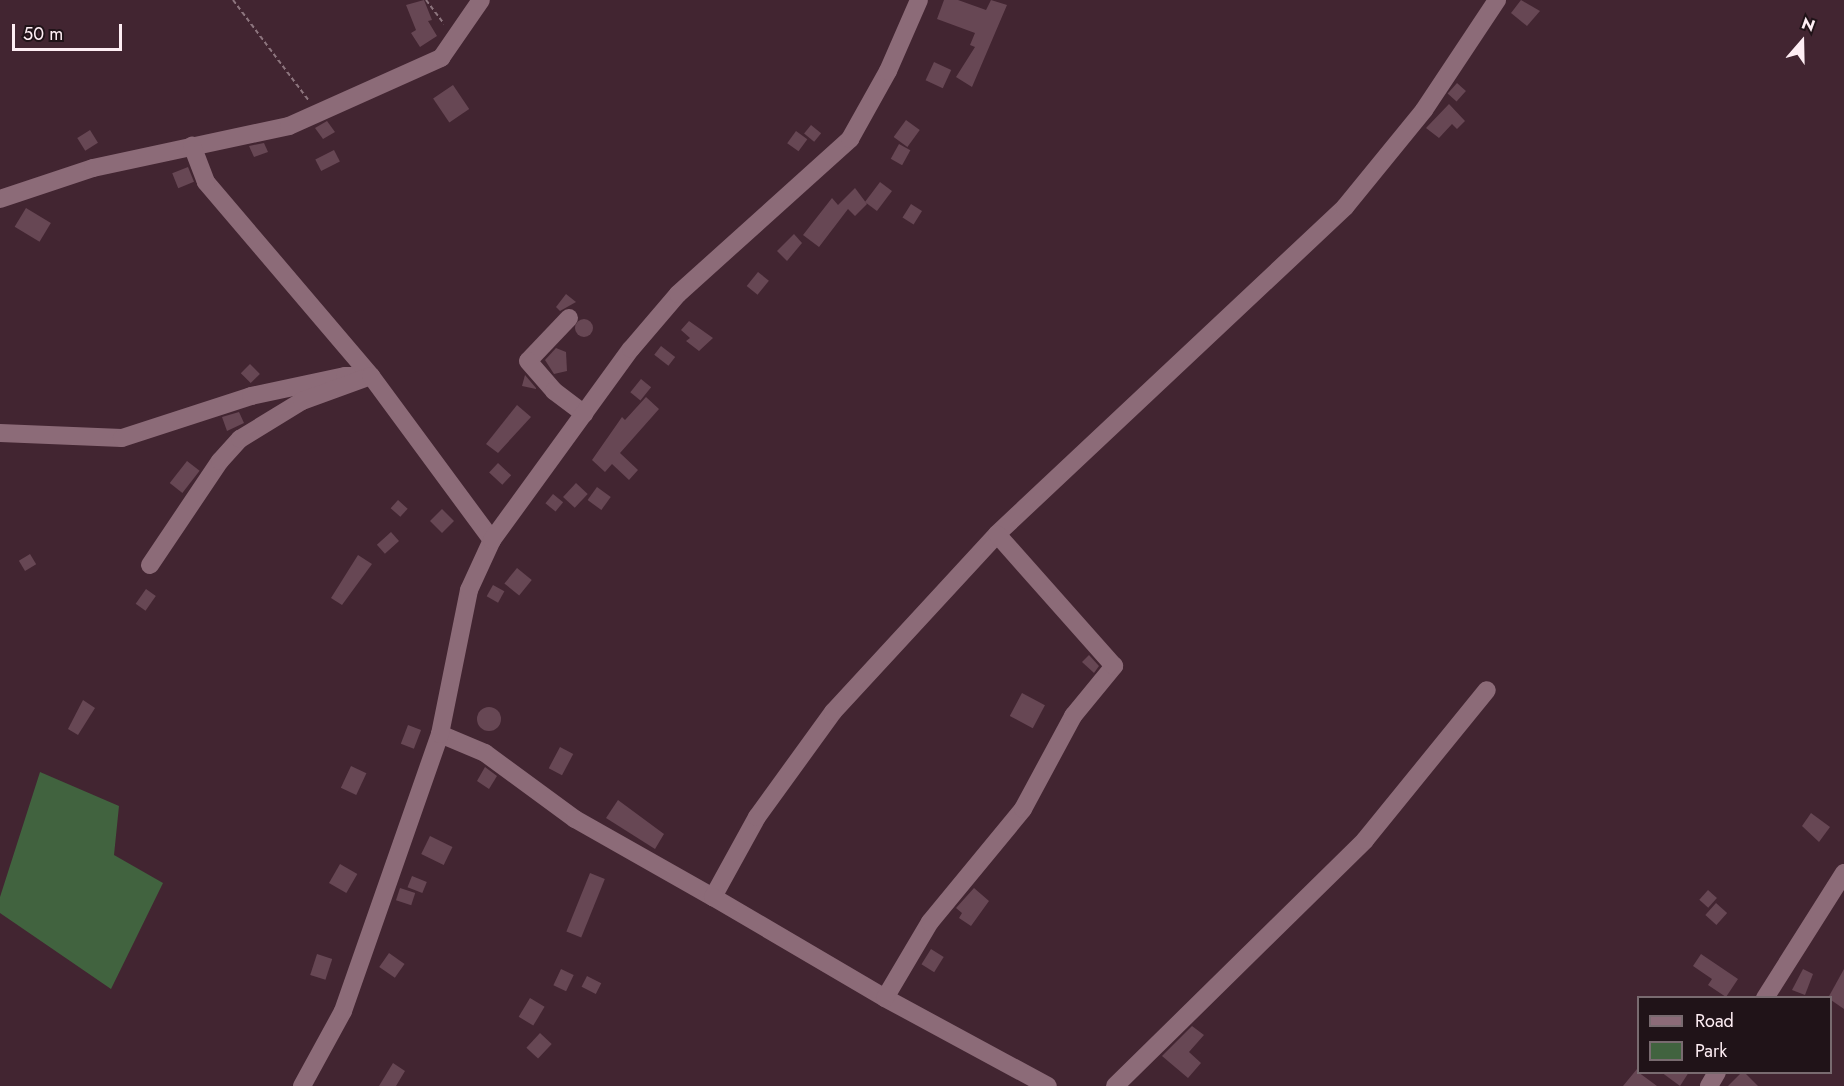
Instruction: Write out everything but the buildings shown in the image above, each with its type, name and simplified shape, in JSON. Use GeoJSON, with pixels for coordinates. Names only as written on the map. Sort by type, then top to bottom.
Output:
{"type":"FeatureCollection","features":[{"type":"Feature","properties":{"kind":"street"},"geometry":{"type":"LineString","coordinates":[[1,197],[93,168],[289,126],[441,58],[481,0]]}},
{"type":"Feature","properties":{"kind":"street"},"geometry":{"type":"LineString","coordinates":[[302,1086],[343,1011],[440,734],[469,590],[492,540],[631,349],[678,294],[850,139],[888,71],[920,0]]}},
{"type":"Feature","properties":{"kind":"street"},"geometry":{"type":"LineString","coordinates":[[713,897],[757,817],[833,712],[997,534],[1346,207],[1424,110],[1497,0]]}},
{"type":"Feature","properties":{"kind":"street"},"geometry":{"type":"LineString","coordinates":[[192,146],[206,182],[371,376],[492,540]]}},
{"type":"Feature","properties":{"kind":"street"},"geometry":{"type":"LineString","coordinates":[[568,318],[528,361],[554,391],[584,414]]}},
{"type":"Feature","properties":{"kind":"street"},"geometry":{"type":"LineString","coordinates":[[0,433],[122,438],[251,396],[345,376],[371,376]]}},
{"type":"Feature","properties":{"kind":"street"},"geometry":{"type":"LineString","coordinates":[[150,565],[220,461],[240,439],[302,401],[371,376]]}},
{"type":"Feature","properties":{"kind":"street"},"geometry":{"type":"LineString","coordinates":[[885,998],[930,922],[1023,809],[1073,716],[1114,666],[997,534]]}},
{"type":"Feature","properties":{"kind":"street"},"geometry":{"type":"LineString","coordinates":[[1115,1086],[1365,840],[1487,690]]}},
{"type":"Feature","properties":{"kind":"street"},"geometry":{"type":"LineString","coordinates":[[440,734],[485,753],[575,819],[885,998],[1048,1086]]}},
{"type":"Feature","properties":{"kind":"street"},"geometry":{"type":"LineString","coordinates":[[1766,996],[1844,873]]}},
{"type":"Feature","properties":{"kind":"path"},"geometry":{"type":"LineString","coordinates":[[233,0],[318,112]]}},
{"type":"Feature","properties":{"kind":"path"},"geometry":{"type":"LineString","coordinates":[[426,0],[454,39]]}},
{"type":"Feature","properties":{"kind":"green space"},"geometry":{"type":"Polygon","coordinates":[[[40,772],[119,806],[114,855],[163,883],[111,989],[0,913],[0,897],[40,772]]]}}]}
